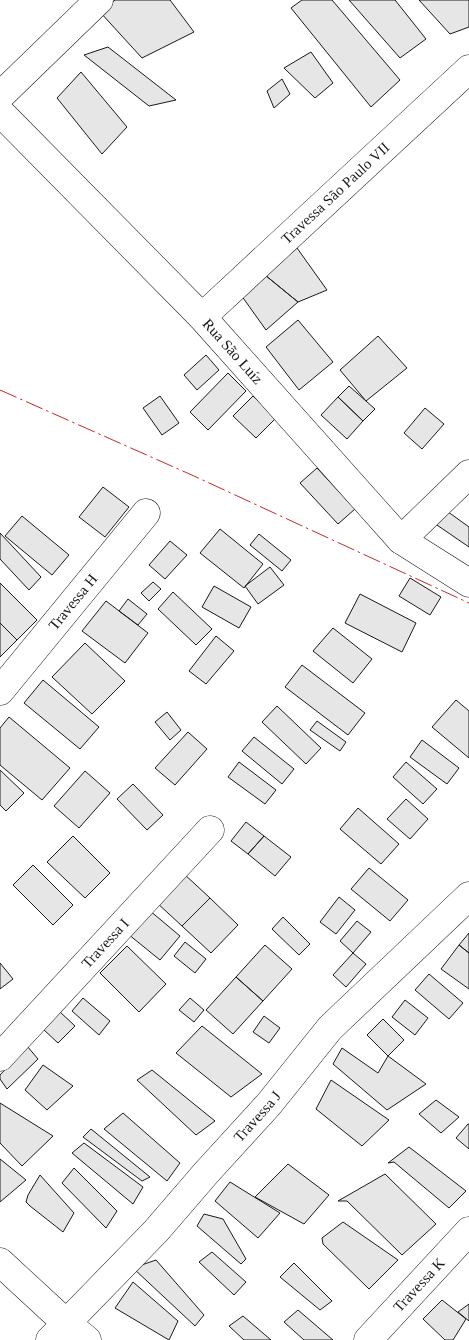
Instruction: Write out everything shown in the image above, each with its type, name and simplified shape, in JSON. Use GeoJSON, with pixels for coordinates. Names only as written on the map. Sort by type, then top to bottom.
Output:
{"type":"FeatureCollection","features":[{"type":"Feature","properties":{"kind":"street"},"geometry":{"type":"LineString","coordinates":[[0,96],[99,0]]}},
{"type":"Feature","properties":{"kind":"street","name":"Travessa São Paulo VII"},"geometry":{"type":"LineString","coordinates":[[202,317],[469,69]]}},
{"type":"Feature","properties":{"kind":"street","name":"Rua São Luíz"},"geometry":{"type":"LineString","coordinates":[[0,112],[202,317],[401,540],[469,583]]}},
{"type":"Feature","properties":{"kind":"street"},"geometry":{"type":"LineString","coordinates":[[401,540],[469,474]]}},
{"type":"Feature","properties":{"kind":"street","name":"Travessa H"},"geometry":{"type":"LineString","coordinates":[[0,691],[146,513]]}},
{"type":"Feature","properties":{"kind":"street","name":"Travessa I"},"geometry":{"type":"LineString","coordinates":[[0,1057],[210,830]]}},
{"type":"Feature","properties":{"kind":"street","name":"Travessa J"},"geometry":{"type":"LineString","coordinates":[[58,1331],[156,1231],[269,1104],[330,1028],[469,896]]}},
{"type":"Feature","properties":{"kind":"street","name":"Travessa K"},"geometry":{"type":"LineString","coordinates":[[368,1340],[469,1230]]}},
{"type":"Feature","properties":{"kind":"street"},"geometry":{"type":"LineString","coordinates":[[0,1262],[58,1331],[87,1340]]}},
{"type":"Feature","properties":{"kind":"building"},"geometry":{"type":"Polygon","coordinates":[[[115,0],[170,0],[194,32],[142,58],[100,12],[115,0]]]}},
{"type":"Feature","properties":{"kind":"building"},"geometry":{"type":"Polygon","coordinates":[[[302,0],[332,0],[400,80],[371,107],[291,8],[302,0]]]}},
{"type":"Feature","properties":{"kind":"building"},"geometry":{"type":"Polygon","coordinates":[[[349,0],[395,0],[426,39],[400,58],[349,0]]]}},
{"type":"Feature","properties":{"kind":"building"},"geometry":{"type":"Polygon","coordinates":[[[419,0],[469,0],[469,27],[450,34],[419,0]]]}},
{"type":"Feature","properties":{"kind":"building"},"geometry":{"type":"Polygon","coordinates":[[[108,47],[176,100],[149,106],[84,55],[108,47]]]}},
{"type":"Feature","properties":{"kind":"building"},"geometry":{"type":"Polygon","coordinates":[[[311,52],[333,83],[315,98],[284,68],[311,52]]]}},
{"type":"Feature","properties":{"kind":"building"},"geometry":{"type":"Polygon","coordinates":[[[81,72],[127,127],[102,154],[57,98],[81,72]]]}},
{"type":"Feature","properties":{"kind":"building"},"geometry":{"type":"Polygon","coordinates":[[[282,79],[290,94],[274,108],[267,91],[282,79]]]}},
{"type":"Feature","properties":{"kind":"building"},"geometry":{"type":"Polygon","coordinates":[[[297,248],[327,290],[298,302],[265,275],[297,248]]]}},
{"type":"Feature","properties":{"kind":"building"},"geometry":{"type":"Polygon","coordinates":[[[265,275],[298,302],[266,330],[241,295],[265,275]]]}},
{"type":"Feature","properties":{"kind":"building"},"geometry":{"type":"Polygon","coordinates":[[[298,320],[333,362],[299,390],[266,347],[298,320]]]}},
{"type":"Feature","properties":{"kind":"building"},"geometry":{"type":"Polygon","coordinates":[[[378,336],[407,368],[366,401],[340,370],[378,336]]]}},
{"type":"Feature","properties":{"kind":"building"},"geometry":{"type":"Polygon","coordinates":[[[206,355],[219,370],[197,390],[184,375],[206,355]]]}},
{"type":"Feature","properties":{"kind":"building"},"geometry":{"type":"Polygon","coordinates":[[[228,373],[246,391],[208,430],[190,412],[228,373]]]}},
{"type":"Feature","properties":{"kind":"building"},"geometry":{"type":"Polygon","coordinates":[[[349,386],[375,409],[363,421],[338,397],[349,386]]]}},
{"type":"Feature","properties":{"kind":"building"},"geometry":{"type":"Polygon","coordinates":[[[160,396],[179,423],[162,435],[143,408],[160,396]]]}},
{"type":"Feature","properties":{"kind":"building"},"geometry":{"type":"Polygon","coordinates":[[[253,396],[276,418],[256,438],[233,416],[253,396]]]}},
{"type":"Feature","properties":{"kind":"building"},"geometry":{"type":"Polygon","coordinates":[[[338,397],[363,421],[347,439],[321,415],[338,397]]]}},
{"type":"Feature","properties":{"kind":"building"},"geometry":{"type":"Polygon","coordinates":[[[425,408],[444,424],[422,449],[404,433],[425,408]]]}},
{"type":"Feature","properties":{"kind":"building"},"geometry":{"type":"Polygon","coordinates":[[[317,468],[355,509],[338,524],[300,483],[317,468]]]}},
{"type":"Feature","properties":{"kind":"building"},"geometry":{"type":"Polygon","coordinates":[[[103,487],[129,507],[105,537],[79,517],[103,487]]]}},
{"type":"Feature","properties":{"kind":"building"},"geometry":{"type":"Polygon","coordinates":[[[444,509],[469,527],[469,547],[434,523],[444,509]]]}},
{"type":"Feature","properties":{"kind":"building"},"geometry":{"type":"Polygon","coordinates":[[[22,516],[69,555],[52,575],[5,536],[22,516]]]}},
{"type":"Feature","properties":{"kind":"building"},"geometry":{"type":"Polygon","coordinates":[[[220,529],[263,564],[244,588],[200,553],[220,529]]]}},
{"type":"Feature","properties":{"kind":"building"},"geometry":{"type":"Polygon","coordinates":[[[0,533],[41,577],[29,590],[0,559],[0,533]]]}},
{"type":"Feature","properties":{"kind":"building"},"geometry":{"type":"Polygon","coordinates":[[[259,534],[291,560],[282,571],[250,545],[259,534]]]}},
{"type":"Feature","properties":{"kind":"building"},"geometry":{"type":"Polygon","coordinates":[[[170,541],[187,555],[165,579],[149,565],[170,541]]]}},
{"type":"Feature","properties":{"kind":"building"},"geometry":{"type":"Polygon","coordinates":[[[270,567],[284,585],[258,604],[245,586],[270,567]]]}},
{"type":"Feature","properties":{"kind":"building"},"geometry":{"type":"Polygon","coordinates":[[[410,578],[441,597],[430,615],[399,596],[410,578]]]}},
{"type":"Feature","properties":{"kind":"building"},"geometry":{"type":"Polygon","coordinates":[[[153,582],[161,589],[149,601],[141,593],[153,582]]]}},
{"type":"Feature","properties":{"kind":"building"},"geometry":{"type":"Polygon","coordinates":[[[0,583],[37,620],[17,640],[0,623],[0,583]]]}},
{"type":"Feature","properties":{"kind":"building"},"geometry":{"type":"Polygon","coordinates":[[[214,586],[251,607],[239,628],[202,607],[214,586]]]}},
{"type":"Feature","properties":{"kind":"building"},"geometry":{"type":"Polygon","coordinates":[[[173,592],[212,629],[196,645],[158,609],[173,592]]]}},
{"type":"Feature","properties":{"kind":"building"},"geometry":{"type":"Polygon","coordinates":[[[360,594],[416,623],[402,652],[345,623],[360,594]]]}},
{"type":"Feature","properties":{"kind":"building"},"geometry":{"type":"Polygon","coordinates":[[[128,599],[147,614],[138,625],[119,611],[128,599]]]}},
{"type":"Feature","properties":{"kind":"building"},"geometry":{"type":"Polygon","coordinates":[[[106,601],[148,633],[125,663],[82,631],[106,601]]]}},
{"type":"Feature","properties":{"kind":"building"},"geometry":{"type":"Polygon","coordinates":[[[0,623],[17,640],[0,657],[0,623]]]}},
{"type":"Feature","properties":{"kind":"building"},"geometry":{"type":"Polygon","coordinates":[[[333,628],[372,659],[353,683],[313,651],[333,628]]]}},
{"type":"Feature","properties":{"kind":"building"},"geometry":{"type":"Polygon","coordinates":[[[216,636],[234,651],[206,684],[189,671],[216,636]]]}},
{"type":"Feature","properties":{"kind":"building"},"geometry":{"type":"Polygon","coordinates":[[[85,643],[125,681],[92,714],[52,677],[85,643]]]}},
{"type":"Feature","properties":{"kind":"building"},"geometry":{"type":"Polygon","coordinates":[[[302,665],[365,713],[348,735],[285,687],[302,665]]]}},
{"type":"Feature","properties":{"kind":"building"},"geometry":{"type":"Polygon","coordinates":[[[43,680],[99,727],[80,749],[24,703],[43,680]]]}},
{"type":"Feature","properties":{"kind":"building"},"geometry":{"type":"Polygon","coordinates":[[[456,700],[469,711],[469,758],[432,727],[456,700]]]}},
{"type":"Feature","properties":{"kind":"building"},"geometry":{"type":"Polygon","coordinates":[[[277,706],[321,748],[306,764],[262,722],[277,706]]]}},
{"type":"Feature","properties":{"kind":"building"},"geometry":{"type":"Polygon","coordinates":[[[167,712],[181,730],[170,740],[155,722],[167,712]]]}},
{"type":"Feature","properties":{"kind":"building"},"geometry":{"type":"Polygon","coordinates":[[[9,717],[70,768],[42,800],[0,765],[0,728],[9,717]]]}},
{"type":"Feature","properties":{"kind":"building"},"geometry":{"type":"Polygon","coordinates":[[[317,721],[346,742],[340,751],[310,730],[317,721]]]}},
{"type":"Feature","properties":{"kind":"building"},"geometry":{"type":"Polygon","coordinates":[[[188,732],[207,749],[175,785],[155,768],[188,732]]]}},
{"type":"Feature","properties":{"kind":"building"},"geometry":{"type":"Polygon","coordinates":[[[254,737],[294,769],[282,784],[242,751],[254,737]]]}},
{"type":"Feature","properties":{"kind":"building"},"geometry":{"type":"Polygon","coordinates":[[[422,740],[459,768],[447,784],[410,757],[422,740]]]}},
{"type":"Feature","properties":{"kind":"building"},"geometry":{"type":"Polygon","coordinates":[[[239,762],[276,790],[265,804],[228,777],[239,762]]]}},
{"type":"Feature","properties":{"kind":"building"},"geometry":{"type":"Polygon","coordinates":[[[406,762],[437,789],[423,804],[393,777],[406,762]]]}},
{"type":"Feature","properties":{"kind":"building"},"geometry":{"type":"Polygon","coordinates":[[[0,770],[24,793],[6,811],[0,805],[0,770]]]}},
{"type":"Feature","properties":{"kind":"building"},"geometry":{"type":"Polygon","coordinates":[[[85,771],[110,793],[79,828],[54,806],[85,771]]]}},
{"type":"Feature","properties":{"kind":"building"},"geometry":{"type":"Polygon","coordinates":[[[133,784],[163,815],[147,830],[117,799],[133,784]]]}},
{"type":"Feature","properties":{"kind":"building"},"geometry":{"type":"Polygon","coordinates":[[[406,799],[428,819],[410,839],[387,819],[406,799]]]}},
{"type":"Feature","properties":{"kind":"building"},"geometry":{"type":"Polygon","coordinates":[[[358,808],[399,844],[381,864],[340,829],[358,808]]]}},
{"type":"Feature","properties":{"kind":"building"},"geometry":{"type":"Polygon","coordinates":[[[246,822],[264,836],[248,854],[231,841],[246,822]]]}},
{"type":"Feature","properties":{"kind":"building"},"geometry":{"type":"Polygon","coordinates":[[[73,836],[110,873],[85,898],[47,862],[73,836]]]}},
{"type":"Feature","properties":{"kind":"building"},"geometry":{"type":"Polygon","coordinates":[[[264,836],[291,857],[275,876],[248,854],[264,836]]]}},
{"type":"Feature","properties":{"kind":"building"},"geometry":{"type":"Polygon","coordinates":[[[33,865],[73,905],[53,925],[13,885],[33,865]]]}},
{"type":"Feature","properties":{"kind":"building"},"geometry":{"type":"Polygon","coordinates":[[[369,868],[408,900],[390,921],[351,889],[369,868]]]}},
{"type":"Feature","properties":{"kind":"building"},"geometry":{"type":"Polygon","coordinates":[[[183,873],[210,898],[182,926],[156,902],[183,873]]]}},
{"type":"Feature","properties":{"kind":"building"},"geometry":{"type":"Polygon","coordinates":[[[339,897],[355,910],[336,934],[320,922],[339,897]]]}},
{"type":"Feature","properties":{"kind":"building"},"geometry":{"type":"Polygon","coordinates":[[[210,898],[238,925],[211,953],[182,926],[210,898]]]}},
{"type":"Feature","properties":{"kind":"building"},"geometry":{"type":"Polygon","coordinates":[[[149,910],[180,936],[160,960],[128,934],[149,910]]]}},
{"type":"Feature","properties":{"kind":"building"},"geometry":{"type":"Polygon","coordinates":[[[283,917],[310,944],[299,955],[272,929],[283,917]]]}},
{"type":"Feature","properties":{"kind":"building"},"geometry":{"type":"Polygon","coordinates":[[[357,921],[371,932],[353,953],[340,941],[357,921]]]}},
{"type":"Feature","properties":{"kind":"building"},"geometry":{"type":"Polygon","coordinates":[[[469,933],[469,953],[459,945],[469,933]]]}},
{"type":"Feature","properties":{"kind":"building"},"geometry":{"type":"Polygon","coordinates":[[[185,942],[206,959],[195,973],[174,956],[185,942]]]}},
{"type":"Feature","properties":{"kind":"building"},"geometry":{"type":"Polygon","coordinates":[[[265,945],[292,969],[263,1001],[236,977],[265,945]]]}},
{"type":"Feature","properties":{"kind":"building"},"geometry":{"type":"Polygon","coordinates":[[[459,945],[469,953],[469,989],[441,969],[459,945]]]}},
{"type":"Feature","properties":{"kind":"building"},"geometry":{"type":"Polygon","coordinates":[[[127,946],[166,984],[139,1012],[100,973],[127,946]]]}},
{"type":"Feature","properties":{"kind":"building"},"geometry":{"type":"Polygon","coordinates":[[[353,953],[366,964],[346,987],[333,975],[353,953]]]}},
{"type":"Feature","properties":{"kind":"building"},"geometry":{"type":"Polygon","coordinates":[[[0,963],[13,979],[0,989],[0,963]]]}},
{"type":"Feature","properties":{"kind":"building"},"geometry":{"type":"Polygon","coordinates":[[[429,974],[463,1003],[449,1019],[415,990],[429,974]]]}},
{"type":"Feature","properties":{"kind":"building"},"geometry":{"type":"Polygon","coordinates":[[[236,977],[263,1001],[233,1034],[206,1010],[236,977]]]}},
{"type":"Feature","properties":{"kind":"building"},"geometry":{"type":"Polygon","coordinates":[[[83,998],[110,1021],[99,1035],[72,1011],[83,998]]]}},
{"type":"Feature","properties":{"kind":"building"},"geometry":{"type":"Polygon","coordinates":[[[190,998],[204,1010],[194,1022],[179,1010],[190,998]]]}},
{"type":"Feature","properties":{"kind":"building"},"geometry":{"type":"Polygon","coordinates":[[[405,1000],[428,1018],[415,1035],[392,1017],[405,1000]]]}},
{"type":"Feature","properties":{"kind":"building"},"geometry":{"type":"Polygon","coordinates":[[[59,1011],[75,1026],[58,1043],[43,1029],[59,1011]]]}},
{"type":"Feature","properties":{"kind":"building"},"geometry":{"type":"Polygon","coordinates":[[[264,1016],[280,1028],[269,1043],[253,1032],[264,1016]]]}},
{"type":"Feature","properties":{"kind":"building"},"geometry":{"type":"Polygon","coordinates":[[[383,1019],[404,1040],[388,1056],[367,1035],[383,1019]]]}},
{"type":"Feature","properties":{"kind":"building"},"geometry":{"type":"Polygon","coordinates":[[[202,1026],[262,1074],[231,1097],[176,1053],[202,1026]]]}},
{"type":"Feature","properties":{"kind":"building"},"geometry":{"type":"Polygon","coordinates":[[[27,1046],[38,1059],[7,1089],[0,1079],[0,1075],[27,1046]]]}},
{"type":"Feature","properties":{"kind":"building"},"geometry":{"type":"Polygon","coordinates":[[[342,1048],[378,1073],[388,1056],[426,1084],[387,1110],[333,1064],[342,1048]]]}},
{"type":"Feature","properties":{"kind":"building"},"geometry":{"type":"Polygon","coordinates":[[[43,1065],[73,1086],[47,1110],[25,1090],[43,1065]]]}},
{"type":"Feature","properties":{"kind":"building"},"geometry":{"type":"Polygon","coordinates":[[[152,1070],[215,1121],[196,1135],[137,1080],[152,1070]]]}},
{"type":"Feature","properties":{"kind":"building"},"geometry":{"type":"Polygon","coordinates":[[[331,1080],[389,1120],[362,1146],[316,1109],[331,1080]]]}},
{"type":"Feature","properties":{"kind":"building"},"geometry":{"type":"Polygon","coordinates":[[[436,1100],[459,1117],[441,1133],[419,1114],[436,1100]]]}},
{"type":"Feature","properties":{"kind":"building"},"geometry":{"type":"Polygon","coordinates":[[[0,1103],[53,1136],[22,1166],[0,1143],[0,1103]]]}},
{"type":"Feature","properties":{"kind":"building"},"geometry":{"type":"Polygon","coordinates":[[[123,1113],[180,1163],[167,1181],[104,1129],[123,1113]]]}},
{"type":"Feature","properties":{"kind":"building"},"geometry":{"type":"Polygon","coordinates":[[[469,1124],[469,1149],[456,1138],[469,1124]]]}},
{"type":"Feature","properties":{"kind":"building"},"geometry":{"type":"Polygon","coordinates":[[[91,1129],[150,1177],[142,1181],[83,1137],[91,1129]]]}},
{"type":"Feature","properties":{"kind":"building"},"geometry":{"type":"Polygon","coordinates":[[[84,1143],[143,1187],[133,1204],[72,1153],[84,1143]]]}},
{"type":"Feature","properties":{"kind":"building"},"geometry":{"type":"Polygon","coordinates":[[[409,1147],[466,1191],[449,1208],[394,1162],[388,1163],[409,1147]]]}},
{"type":"Feature","properties":{"kind":"building"},"geometry":{"type":"Polygon","coordinates":[[[0,1159],[26,1180],[0,1202],[0,1159]]]}},
{"type":"Feature","properties":{"kind":"building"},"geometry":{"type":"Polygon","coordinates":[[[288,1164],[329,1195],[304,1224],[255,1197],[288,1164]]]}},
{"type":"Feature","properties":{"kind":"building"},"geometry":{"type":"Polygon","coordinates":[[[74,1168],[117,1211],[106,1228],[62,1183],[74,1168]]]}},
{"type":"Feature","properties":{"kind":"building"},"geometry":{"type":"Polygon","coordinates":[[[385,1174],[436,1224],[402,1255],[347,1201],[338,1201],[385,1174]]]}},
{"type":"Feature","properties":{"kind":"building"},"geometry":{"type":"Polygon","coordinates":[[[40,1175],[74,1213],[63,1232],[26,1202],[40,1175]]]}},
{"type":"Feature","properties":{"kind":"building"},"geometry":{"type":"Polygon","coordinates":[[[230,1182],[280,1213],[258,1238],[215,1201],[230,1182]]]}},
{"type":"Feature","properties":{"kind":"building"},"geometry":{"type":"Polygon","coordinates":[[[204,1214],[223,1219],[246,1259],[241,1264],[197,1226],[204,1214]]]}},
{"type":"Feature","properties":{"kind":"building"},"geometry":{"type":"Polygon","coordinates":[[[343,1222],[398,1260],[369,1289],[323,1244],[322,1238],[343,1222]]]}},
{"type":"Feature","properties":{"kind":"building"},"geometry":{"type":"Polygon","coordinates":[[[212,1252],[246,1282],[234,1295],[199,1262],[212,1252]]]}},
{"type":"Feature","properties":{"kind":"building"},"geometry":{"type":"Polygon","coordinates":[[[156,1260],[204,1315],[195,1326],[133,1268],[156,1260]]]}},
{"type":"Feature","properties":{"kind":"building"},"geometry":{"type":"Polygon","coordinates":[[[294,1263],[332,1301],[320,1310],[280,1277],[294,1263]]]}},
{"type":"Feature","properties":{"kind":"building"},"geometry":{"type":"Polygon","coordinates":[[[133,1282],[178,1321],[169,1340],[115,1308],[133,1282]]]}},
{"type":"Feature","properties":{"kind":"building"},"geometry":{"type":"Polygon","coordinates":[[[442,1300],[466,1319],[453,1340],[445,1340],[423,1319],[442,1300]]]}},
{"type":"Feature","properties":{"kind":"building"},"geometry":{"type":"Polygon","coordinates":[[[469,1304],[469,1321],[458,1312],[469,1304]]]}},
{"type":"Feature","properties":{"kind":"building"},"geometry":{"type":"Polygon","coordinates":[[[298,1310],[333,1340],[304,1340],[284,1322],[298,1310]]]}},
{"type":"Feature","properties":{"kind":"building"},"geometry":{"type":"Polygon","coordinates":[[[243,1316],[271,1340],[244,1340],[229,1326],[243,1316]]]}},
{"type":"Feature","properties":{"kind":"power"},"geometry":{"type":"LineString","coordinates":[[0,390],[194,476],[469,603]]}}]}
